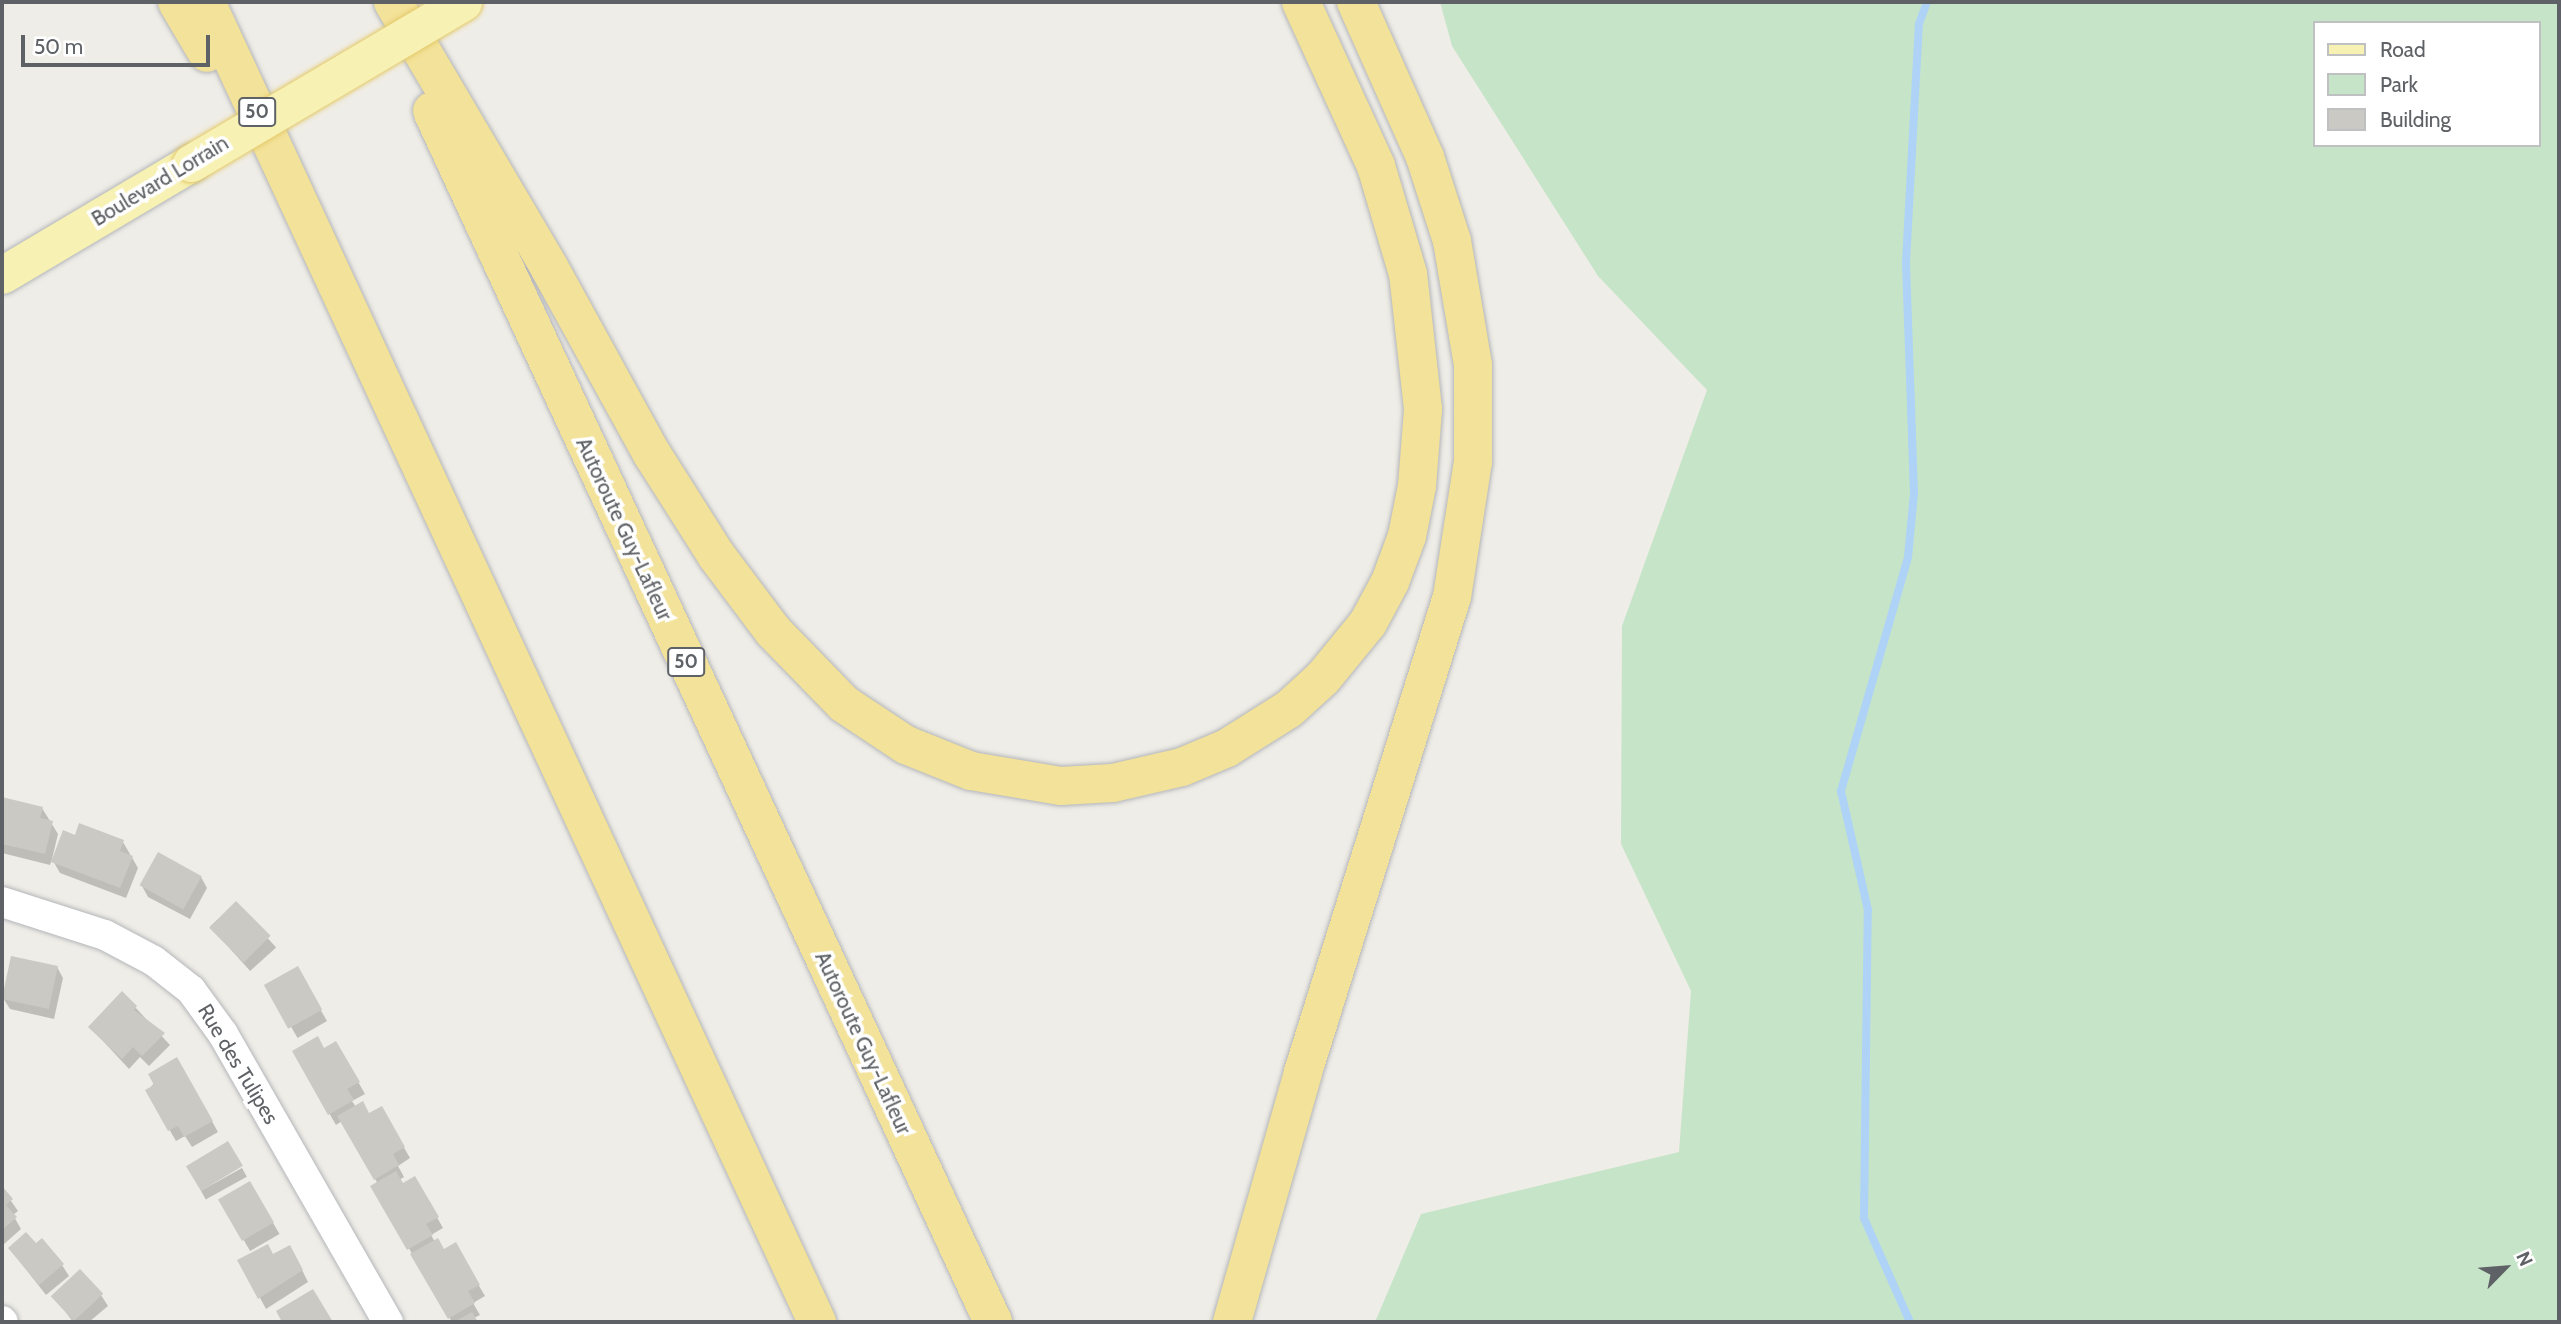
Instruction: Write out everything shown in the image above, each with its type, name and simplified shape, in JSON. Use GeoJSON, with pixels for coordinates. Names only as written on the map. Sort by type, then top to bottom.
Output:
{"type":"FeatureCollection","features":[{"type":"Feature","properties":{"kind":"highway"},"geometry":{"type":"LineString","coordinates":[[177,2],[309,223]]}},
{"type":"Feature","properties":{"kind":"highway","name":"50"},"geometry":{"type":"LineString","coordinates":[[206,2],[817,1322]]}},
{"type":"Feature","properties":{"kind":"highway","name":"Autoroute Guy-Lafleur"},"geometry":{"type":"LineString","coordinates":[[381,2],[993,1322]]}},
{"type":"Feature","properties":{"kind":"highway"},"geometry":{"type":"LineString","coordinates":[[393,2],[549,267],[652,454],[716,555],[791,651],[863,719],[928,756],[992,776],[1074,786],[1137,779],[1182,767],[1227,748],[1289,709],[1323,678],[1368,623],[1390,582],[1407,536],[1418,486],[1423,409],[1408,274],[1376,166],[1301,2]]}},
{"type":"Feature","properties":{"kind":"highway"},"geometry":{"type":"LineString","coordinates":[[1232,1322],[1303,1072],[1452,597],[1473,462],[1471,354],[1450,232],[1421,146],[1356,2]]}},
{"type":"Feature","properties":{"kind":"main road","name":"Boulevard Lorrain"},"geometry":{"type":"LineString","coordinates":[[2,275],[463,2]]}},
{"type":"Feature","properties":{"kind":"street","name":"Rue des Tulipes"},"geometry":{"type":"LineString","coordinates":[[2,901],[105,934],[154,961],[191,990],[223,1034],[388,1322]]}},
{"type":"Feature","properties":{"kind":"green space"},"geometry":{"type":"Polygon","coordinates":[[[1440,2],[2559,2],[2559,1322],[1375,1322],[1421,1214],[1679,1152],[1691,991],[1621,844],[1622,626],[1707,390],[1598,276],[1452,46],[1440,2]]]}},
{"type":"Feature","properties":{"kind":"building"},"geometry":{"type":"Polygon","coordinates":[[[2,797],[43,807],[40,818],[53,821],[45,854],[2,844],[2,797]]]}},
{"type":"Feature","properties":{"kind":"building"},"geometry":{"type":"Polygon","coordinates":[[[79,823],[124,840],[120,851],[133,856],[120,888],[51,862],[63,830],[75,835],[79,823]]]}},
{"type":"Feature","properties":{"kind":"building"},"geometry":{"type":"Polygon","coordinates":[[[158,852],[202,876],[183,909],[140,885],[158,852]]]}},
{"type":"Feature","properties":{"kind":"building"},"geometry":{"type":"Polygon","coordinates":[[[236,901],[271,936],[244,963],[209,928],[236,901]]]}},
{"type":"Feature","properties":{"kind":"building"},"geometry":{"type":"Polygon","coordinates":[[[11,956],[58,966],[49,1009],[2,999],[11,956]]]}},
{"type":"Feature","properties":{"kind":"building"},"geometry":{"type":"Polygon","coordinates":[[[298,966],[322,1010],[288,1029],[264,985],[298,966]]]}},
{"type":"Feature","properties":{"kind":"building"},"geometry":{"type":"Polygon","coordinates":[[[122,991],[137,1006],[134,1010],[165,1033],[142,1056],[133,1047],[122,1059],[88,1027],[122,991]]]}},
{"type":"Feature","properties":{"kind":"building"},"geometry":{"type":"Polygon","coordinates":[[[318,1036],[324,1048],[336,1041],[360,1082],[347,1089],[354,1100],[328,1115],[292,1051],[318,1036]]]}},
{"type":"Feature","properties":{"kind":"building"},"geometry":{"type":"Polygon","coordinates":[[[177,1057],[213,1121],[184,1137],[178,1126],[168,1131],[145,1090],[154,1085],[148,1074],[177,1057]]]}},
{"type":"Feature","properties":{"kind":"building"},"geometry":{"type":"Polygon","coordinates":[[[363,1101],[369,1113],[382,1106],[405,1147],[393,1154],[399,1165],[374,1180],[337,1116],[363,1101]]]}},
{"type":"Feature","properties":{"kind":"building"},"geometry":{"type":"Polygon","coordinates":[[[228,1141],[243,1166],[201,1191],[186,1166],[228,1141]]]}},
{"type":"Feature","properties":{"kind":"building"},"geometry":{"type":"Polygon","coordinates":[[[396,1171],[403,1183],[415,1176],[439,1217],[426,1224],[433,1235],[407,1250],[370,1186],[396,1171]]]}},
{"type":"Feature","properties":{"kind":"building"},"geometry":{"type":"Polygon","coordinates":[[[250,1181],[274,1223],[242,1241],[218,1200],[250,1181]]]}},
{"type":"Feature","properties":{"kind":"building"},"geometry":{"type":"Polygon","coordinates":[[[2,1186],[13,1199],[6,1205],[17,1217],[2,1230],[2,1186]]]}},
{"type":"Feature","properties":{"kind":"building"},"geometry":{"type":"Polygon","coordinates":[[[26,1232],[36,1243],[42,1238],[64,1264],[39,1285],[8,1248],[26,1232]]]}},
{"type":"Feature","properties":{"kind":"building"},"geometry":{"type":"Polygon","coordinates":[[[438,1238],[444,1249],[456,1242],[480,1285],[468,1291],[475,1303],[448,1319],[410,1254],[438,1238]]]}},
{"type":"Feature","properties":{"kind":"building"},"geometry":{"type":"Polygon","coordinates":[[[268,1244],[273,1254],[290,1245],[303,1270],[258,1299],[237,1260],[268,1244]]]}},
{"type":"Feature","properties":{"kind":"building"},"geometry":{"type":"Polygon","coordinates":[[[80,1269],[103,1294],[74,1321],[51,1296],[80,1269]]]}},
{"type":"Feature","properties":{"kind":"building"},"geometry":{"type":"Polygon","coordinates":[[[313,1289],[333,1322],[282,1322],[276,1311],[313,1289]]]}},
{"type":"Feature","properties":{"kind":"building"},"geometry":{"type":"Polygon","coordinates":[[[472,1312],[478,1322],[454,1322],[472,1312]]]}},
{"type":"Feature","properties":{"kind":"waterway"},"geometry":{"type":"LineString","coordinates":[[1910,1322],[1864,1218],[1868,910],[1841,791],[1908,557],[1914,493],[1906,262],[1919,24],[1927,2]]}}]}
